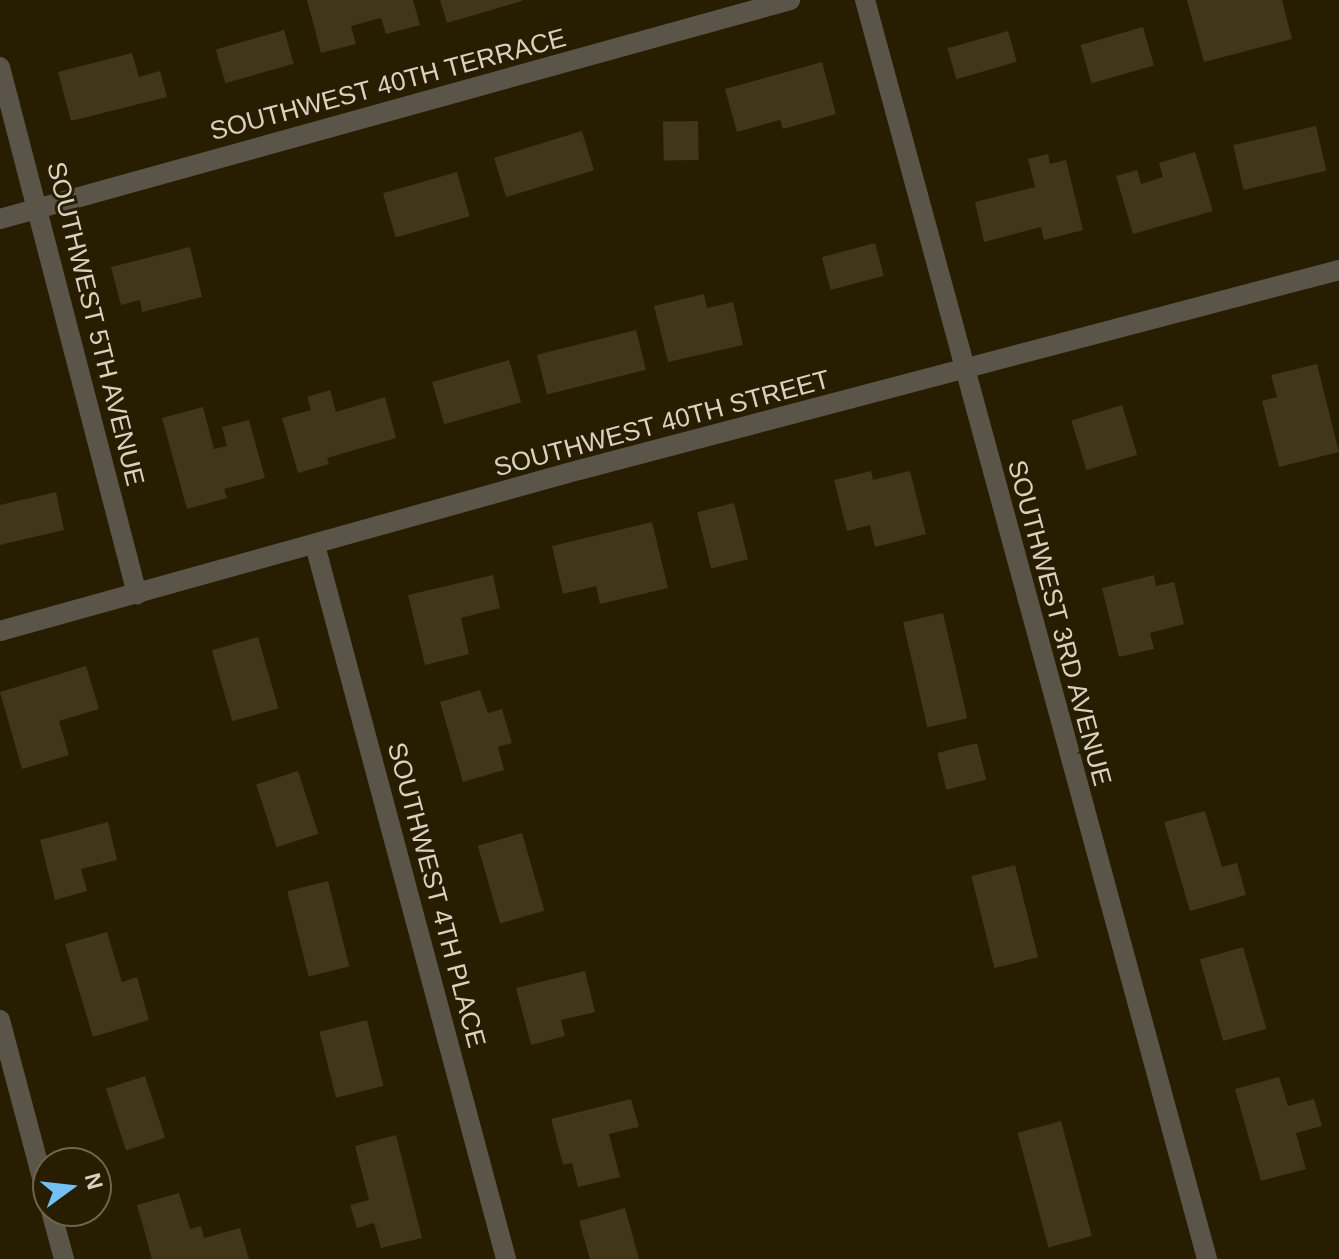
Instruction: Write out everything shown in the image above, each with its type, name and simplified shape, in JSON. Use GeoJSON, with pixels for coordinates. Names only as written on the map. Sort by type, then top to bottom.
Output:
{"type":"FeatureCollection","features":[{"type":"Feature","properties":{"kind":"street","name":"SOUTHWEST 40TH TERRACE"},"geometry":{"type":"LineString","coordinates":[[0,219],[790,0]]}},
{"type":"Feature","properties":{"kind":"street","name":"SOUTHWEST 3RD AVENUE"},"geometry":{"type":"LineString","coordinates":[[865,0],[963,373],[1207,1259]]}},
{"type":"Feature","properties":{"kind":"street","name":"SOUTHWEST 5TH AVENUE"},"geometry":{"type":"LineString","coordinates":[[0,67],[137,594]]}},
{"type":"Feature","properties":{"kind":"street","name":"SOUTHWEST 40TH STREET"},"geometry":{"type":"LineString","coordinates":[[0,631],[579,470],[963,373],[1339,270]]}},
{"type":"Feature","properties":{"kind":"street","name":"SOUTHWEST 4TH PLACE"},"geometry":{"type":"LineString","coordinates":[[315,545],[506,1259]]}},
{"type":"Feature","properties":{"kind":"street"},"geometry":{"type":"LineString","coordinates":[[0,1020],[34,1147]]}},
{"type":"Feature","properties":{"kind":"street"},"geometry":{"type":"LineString","coordinates":[[55,1227],[64,1259]]}},
{"type":"Feature","properties":{"kind":"building"},"geometry":{"type":"Polygon","coordinates":[[[307,0],[413,0],[420,25],[386,34],[381,18],[351,26],[356,44],[321,53],[307,0]]]}},
{"type":"Feature","properties":{"kind":"building"},"geometry":{"type":"Polygon","coordinates":[[[440,0],[522,0],[522,1],[447,23],[440,0]]]}},
{"type":"Feature","properties":{"kind":"building"},"geometry":{"type":"Polygon","coordinates":[[[1187,0],[1282,0],[1292,39],[1204,62],[1187,0]]]}},
{"type":"Feature","properties":{"kind":"building"},"geometry":{"type":"Polygon","coordinates":[[[1143,27],[1154,65],[1092,83],[1081,45],[1143,27]]]}},
{"type":"Feature","properties":{"kind":"building"},"geometry":{"type":"Polygon","coordinates":[[[284,30],[294,64],[225,83],[216,50],[284,30]]]}},
{"type":"Feature","properties":{"kind":"building"},"geometry":{"type":"Polygon","coordinates":[[[1008,31],[1017,62],[956,79],[947,48],[1008,31]]]}},
{"type":"Feature","properties":{"kind":"building"},"geometry":{"type":"Polygon","coordinates":[[[132,53],[139,77],[160,71],[167,97],[71,121],[58,72],[132,53]]]}},
{"type":"Feature","properties":{"kind":"building"},"geometry":{"type":"Polygon","coordinates":[[[822,62],[836,114],[783,129],[780,120],[737,132],[725,89],[822,62]]]}},
{"type":"Feature","properties":{"kind":"building"},"geometry":{"type":"Polygon","coordinates":[[[698,121],[699,160],[664,161],[663,122],[698,121]]]}},
{"type":"Feature","properties":{"kind":"building"},"geometry":{"type":"Polygon","coordinates":[[[1316,126],[1326,171],[1244,190],[1233,145],[1316,126]]]}},
{"type":"Feature","properties":{"kind":"building"},"geometry":{"type":"Polygon","coordinates":[[[582,131],[594,170],[506,197],[494,158],[582,131]]]}},
{"type":"Feature","properties":{"kind":"building"},"geometry":{"type":"Polygon","coordinates":[[[1195,152],[1213,211],[1133,234],[1116,176],[1137,170],[1141,184],[1163,177],[1159,163],[1195,152]]]}},
{"type":"Feature","properties":{"kind":"building"},"geometry":{"type":"Polygon","coordinates":[[[1048,154],[1050,164],[1066,160],[1083,230],[1044,240],[1041,227],[984,242],[975,202],[1035,187],[1028,159],[1048,154]]]}},
{"type":"Feature","properties":{"kind":"building"},"geometry":{"type":"Polygon","coordinates":[[[457,172],[470,216],[396,237],[383,193],[457,172]]]}},
{"type":"Feature","properties":{"kind":"building"},"geometry":{"type":"Polygon","coordinates":[[[875,243],[884,276],[831,290],[822,257],[875,243]]]}},
{"type":"Feature","properties":{"kind":"building"},"geometry":{"type":"Polygon","coordinates":[[[190,247],[202,297],[142,312],[140,300],[121,305],[111,267],[190,247]]]}},
{"type":"Feature","properties":{"kind":"building"},"geometry":{"type":"Polygon","coordinates":[[[704,294],[707,308],[733,302],[743,345],[668,362],[654,306],[704,294]]]}},
{"type":"Feature","properties":{"kind":"building"},"geometry":{"type":"Polygon","coordinates":[[[636,330],[646,370],[547,394],[537,355],[636,330]]]}},
{"type":"Feature","properties":{"kind":"building"},"geometry":{"type":"Polygon","coordinates":[[[509,360],[521,402],[444,424],[432,382],[509,360]]]}},
{"type":"Feature","properties":{"kind":"building"},"geometry":{"type":"Polygon","coordinates":[[[1317,364],[1339,452],[1279,467],[1262,401],[1277,397],[1271,375],[1317,364]]]}},
{"type":"Feature","properties":{"kind":"building"},"geometry":{"type":"Polygon","coordinates":[[[330,390],[336,412],[385,397],[396,438],[327,458],[329,464],[298,473],[282,418],[311,410],[307,397],[330,390]]]}},
{"type":"Feature","properties":{"kind":"building"},"geometry":{"type":"Polygon","coordinates":[[[1122,405],[1137,455],[1087,470],[1071,420],[1122,405]]]}},
{"type":"Feature","properties":{"kind":"building"},"geometry":{"type":"Polygon","coordinates":[[[203,407],[214,449],[227,446],[222,427],[249,420],[265,478],[224,489],[227,498],[187,509],[162,418],[203,407]]]}},
{"type":"Feature","properties":{"kind":"building"},"geometry":{"type":"Polygon","coordinates":[[[871,471],[873,480],[910,471],[926,534],[875,547],[870,525],[847,531],[834,480],[871,471]]]}},
{"type":"Feature","properties":{"kind":"building"},"geometry":{"type":"Polygon","coordinates":[[[56,492],[64,530],[0,545],[0,505],[56,492]]]}},
{"type":"Feature","properties":{"kind":"building"},"geometry":{"type":"Polygon","coordinates":[[[734,503],[748,559],[711,568],[697,512],[734,503]]]}},
{"type":"Feature","properties":{"kind":"building"},"geometry":{"type":"Polygon","coordinates":[[[652,522],[668,588],[600,604],[596,586],[563,594],[552,546],[652,522]]]}},
{"type":"Feature","properties":{"kind":"building"},"geometry":{"type":"Polygon","coordinates":[[[493,575],[500,608],[461,618],[469,654],[425,665],[408,595],[493,575]]]}},
{"type":"Feature","properties":{"kind":"building"},"geometry":{"type":"Polygon","coordinates":[[[1154,575],[1156,586],[1174,582],[1184,624],[1150,633],[1154,649],[1119,657],[1102,588],[1154,575]]]}},
{"type":"Feature","properties":{"kind":"building"},"geometry":{"type":"Polygon","coordinates":[[[943,613],[967,718],[927,727],[903,622],[943,613]]]}},
{"type":"Feature","properties":{"kind":"building"},"geometry":{"type":"Polygon","coordinates":[[[258,637],[278,708],[232,721],[212,650],[258,637]]]}},
{"type":"Feature","properties":{"kind":"building"},"geometry":{"type":"Polygon","coordinates":[[[86,666],[99,709],[59,721],[69,755],[22,769],[0,692],[86,666]]]}},
{"type":"Feature","properties":{"kind":"building"},"geometry":{"type":"Polygon","coordinates":[[[480,690],[488,713],[502,709],[512,743],[498,747],[504,770],[463,782],[440,702],[480,690]]]}},
{"type":"Feature","properties":{"kind":"building"},"geometry":{"type":"Polygon","coordinates":[[[977,743],[986,780],[946,790],[937,753],[977,743]]]}},
{"type":"Feature","properties":{"kind":"building"},"geometry":{"type":"Polygon","coordinates":[[[298,771],[318,834],[277,847],[256,785],[298,771]]]}},
{"type":"Feature","properties":{"kind":"building"},"geometry":{"type":"Polygon","coordinates":[[[1205,811],[1222,867],[1237,863],[1246,895],[1190,911],[1164,822],[1205,811]]]}},
{"type":"Feature","properties":{"kind":"building"},"geometry":{"type":"Polygon","coordinates":[[[108,822],[117,860],[81,869],[87,891],[55,900],[40,840],[108,822]]]}},
{"type":"Feature","properties":{"kind":"building"},"geometry":{"type":"Polygon","coordinates":[[[522,833],[544,911],[500,924],[478,846],[522,833]]]}},
{"type":"Feature","properties":{"kind":"building"},"geometry":{"type":"Polygon","coordinates":[[[1015,865],[1038,957],[994,968],[971,876],[1015,865]]]}},
{"type":"Feature","properties":{"kind":"building"},"geometry":{"type":"Polygon","coordinates":[[[328,881],[349,966],[309,977],[287,891],[328,881]]]}},
{"type":"Feature","properties":{"kind":"building"},"geometry":{"type":"Polygon","coordinates":[[[107,932],[122,982],[137,977],[149,1020],[93,1037],[65,944],[107,932]]]}},
{"type":"Feature","properties":{"kind":"building"},"geometry":{"type":"Polygon","coordinates":[[[1243,947],[1266,1029],[1223,1041],[1200,959],[1243,947]]]}},
{"type":"Feature","properties":{"kind":"building"},"geometry":{"type":"Polygon","coordinates":[[[585,971],[595,1012],[561,1020],[565,1036],[531,1045],[516,988],[585,971]]]}},
{"type":"Feature","properties":{"kind":"building"},"geometry":{"type":"Polygon","coordinates":[[[367,1020],[383,1086],[336,1098],[319,1032],[367,1020]]]}},
{"type":"Feature","properties":{"kind":"building"},"geometry":{"type":"Polygon","coordinates":[[[145,1076],[165,1138],[126,1150],[106,1089],[145,1076]]]}},
{"type":"Feature","properties":{"kind":"building"},"geometry":{"type":"Polygon","coordinates":[[[1279,1077],[1288,1106],[1314,1099],[1322,1126],[1296,1133],[1306,1169],[1261,1181],[1235,1089],[1279,1077]]]}},
{"type":"Feature","properties":{"kind":"building"},"geometry":{"type":"Polygon","coordinates":[[[631,1099],[639,1127],[609,1134],[620,1177],[578,1187],[572,1163],[563,1165],[551,1119],[631,1099]]]}},
{"type":"Feature","properties":{"kind":"building"},"geometry":{"type":"Polygon","coordinates":[[[1061,1121],[1092,1236],[1048,1248],[1018,1133],[1061,1121]]]}},
{"type":"Feature","properties":{"kind":"building"},"geometry":{"type":"Polygon","coordinates":[[[396,1135],[422,1238],[381,1248],[374,1223],[357,1228],[350,1205],[369,1200],[355,1146],[396,1135]]]}},
{"type":"Feature","properties":{"kind":"building"},"geometry":{"type":"Polygon","coordinates":[[[179,1193],[190,1229],[201,1226],[204,1238],[240,1228],[249,1259],[152,1259],[137,1205],[179,1193]]]}},
{"type":"Feature","properties":{"kind":"building"},"geometry":{"type":"Polygon","coordinates":[[[625,1208],[639,1259],[590,1259],[579,1221],[625,1208]]]}}]}
